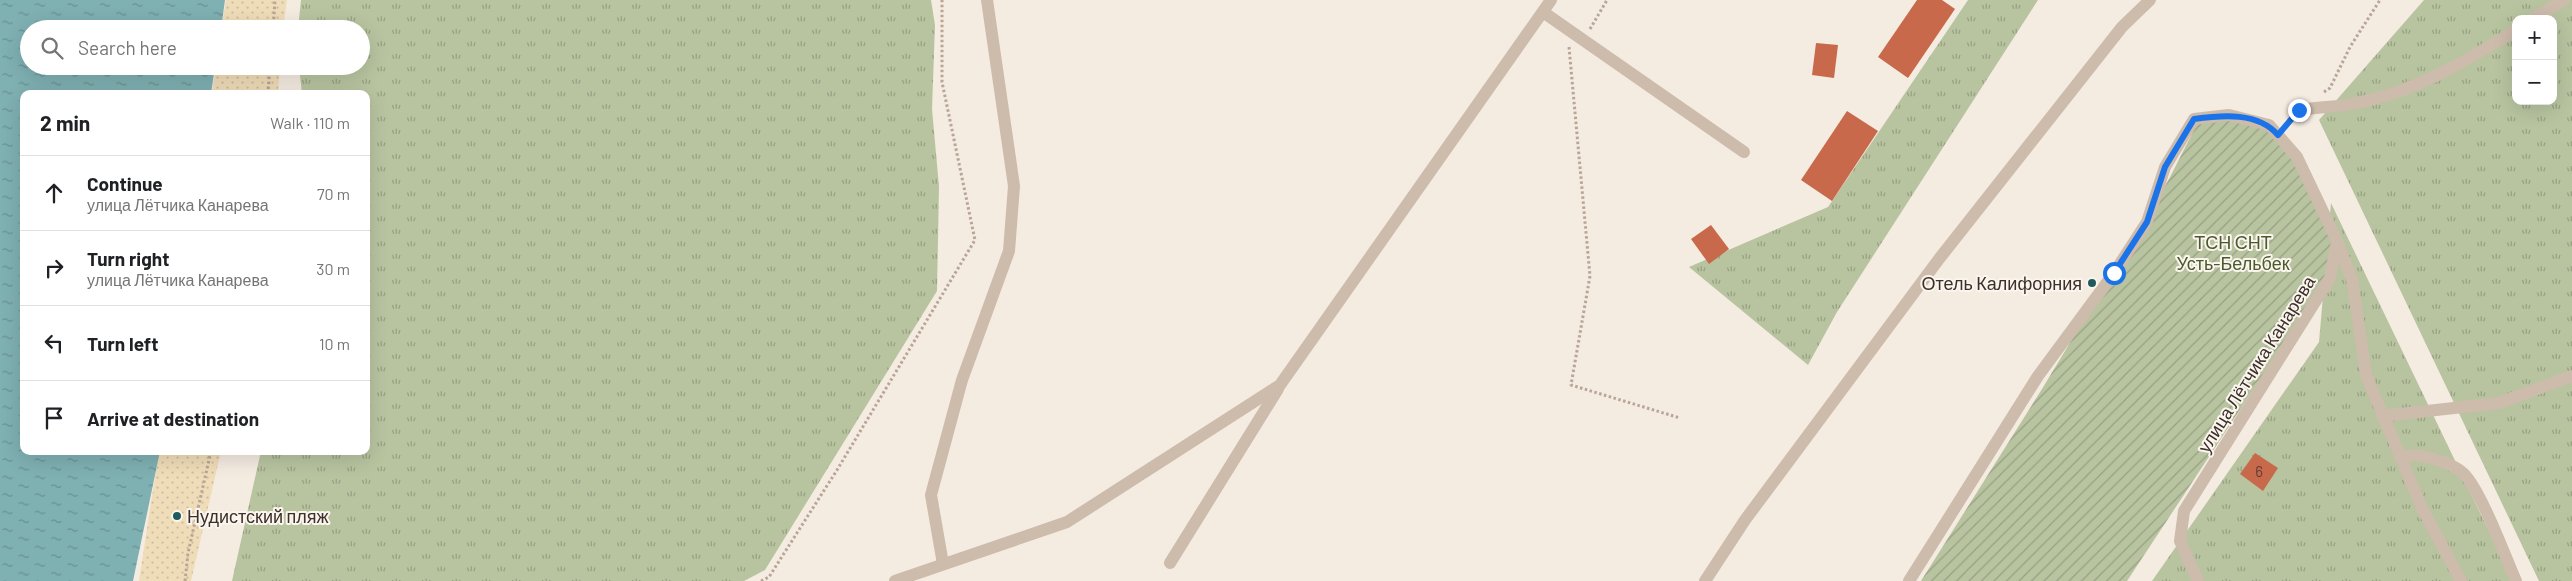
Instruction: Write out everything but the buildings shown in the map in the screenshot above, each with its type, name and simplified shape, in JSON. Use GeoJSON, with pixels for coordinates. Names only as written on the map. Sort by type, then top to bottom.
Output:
{"type":"FeatureCollection","features":[{"type":"Feature","properties":{"kind":"street"},"geometry":{"type":"LineString","coordinates":[[943,564],[931,494],[962,380],[1008,251],[1014,186],[987,0]]}},
{"type":"Feature","properties":{"kind":"street"},"geometry":{"type":"LineString","coordinates":[[1170,563],[1280,385],[1551,0]]}},
{"type":"Feature","properties":{"kind":"street"},"geometry":{"type":"LineString","coordinates":[[1705,581],[1745,520],[1940,259],[2122,28],[2150,0]]}},
{"type":"Feature","properties":{"kind":"street"},"geometry":{"type":"LineString","coordinates":[[2540,15],[2564,0]]}},
{"type":"Feature","properties":{"kind":"street"},"geometry":{"type":"LineString","coordinates":[[1543,12],[1744,152]]}},
{"type":"Feature","properties":{"kind":"street"},"geometry":{"type":"LineString","coordinates":[[2299,110],[2356,103],[2389,95],[2460,64],[2512,32]]}},
{"type":"Feature","properties":{"kind":"street"},"geometry":{"type":"LineString","coordinates":[[1909,581],[2038,376],[2114,273],[2147,222],[2165,167],[2194,119],[2229,115],[2269,125],[2297,157],[2337,241],[2352,279],[2366,375],[2422,508],[2461,581]]}},
{"type":"Feature","properties":{"kind":"street","name":"улица Лётчика Канарева"},"geometry":{"type":"LineString","coordinates":[[2198,581],[2180,541],[2184,511],[2330,278],[2337,241]]}},
{"type":"Feature","properties":{"kind":"street"},"geometry":{"type":"LineString","coordinates":[[2382,416],[2499,403],[2572,376]]}},
{"type":"Feature","properties":{"kind":"street"},"geometry":{"type":"LineString","coordinates":[[895,581],[1067,522],[1280,385]]}},
{"type":"Feature","properties":{"kind":"street"},"geometry":{"type":"LineString","coordinates":[[2400,458],[2417,455],[2446,462],[2464,474],[2474,488],[2516,581]]}},
{"type":"Feature","properties":{"kind":"path"},"geometry":{"type":"LineString","coordinates":[[274,20],[275,0]]}},
{"type":"Feature","properties":{"kind":"path"},"geometry":{"type":"LineString","coordinates":[[762,581],[769,577],[837,470],[975,240],[942,82],[942,0]]}},
{"type":"Feature","properties":{"kind":"path"},"geometry":{"type":"LineString","coordinates":[[1583,40],[1607,0]]}},
{"type":"Feature","properties":{"kind":"path"},"geometry":{"type":"LineString","coordinates":[[2322,93],[2330,88],[2350,47],[2380,0]]}},
{"type":"Feature","properties":{"kind":"path"},"geometry":{"type":"LineString","coordinates":[[1567,29],[1590,276],[1571,385],[1680,418]]}},
{"type":"Feature","properties":{"kind":"path"},"geometry":{"type":"LineString","coordinates":[[268,90],[269,75]]}},
{"type":"Feature","properties":{"kind":"path"},"geometry":{"type":"LineString","coordinates":[[185,581],[188,553],[210,455]]}},
{"type":"Feature","properties":{"kind":"green space"},"geometry":{"type":"Polygon","coordinates":[[[301,0],[931,0],[935,25],[932,109],[939,187],[937,291],[765,570],[744,581],[232,581],[260,455],[370,455],[370,90],[302,90],[300,75],[370,75],[370,20],[299,20],[301,0]]]}},
{"type":"Feature","properties":{"kind":"green space"},"geometry":{"type":"Polygon","coordinates":[[[1968,0],[2038,0],[1837,312],[1808,365],[1689,267],[1828,207],[1968,0]]]}},
{"type":"Feature","properties":{"kind":"green space"},"geometry":{"type":"Polygon","coordinates":[[[2424,0],[2572,0],[2572,581],[2539,581],[2319,120],[2424,0]]]}},
{"type":"Feature","properties":{"kind":"green space","name":"ТСН СНТ Усть-Бельбек"},"geometry":{"type":"Polygon","coordinates":[[[2227,120],[2265,127],[2294,159],[2334,241],[2327,278],[2127,581],[1921,581],[2042,389],[2169,179],[2197,124],[2227,120]]]}},
{"type":"Feature","properties":{"kind":"green space"},"geometry":{"type":"Polygon","coordinates":[[[2331,203],[2513,581],[2152,581],[2319,342],[2331,203]]]}},
{"type":"Feature","properties":{"kind":"sand"},"geometry":{"type":"Polygon","coordinates":[[[226,0],[287,0],[284,20],[223,20],[226,0]]]}},
{"type":"Feature","properties":{"kind":"sand"},"geometry":{"type":"Polygon","coordinates":[[[215,75],[279,75],[278,90],[213,90],[215,75]]]}},
{"type":"Feature","properties":{"kind":"sand","name":"Нудистский пляж"},"geometry":{"type":"Polygon","coordinates":[[[158,455],[220,455],[191,581],[139,581],[158,455]]]}},
{"type":"Feature","properties":{"kind":"water"},"geometry":{"type":"Polygon","coordinates":[[[0,0],[225,0],[222,20],[20,20],[20,75],[214,75],[212,90],[20,90],[20,455],[159,455],[133,581],[0,581],[0,0]]]}},
{"type":"Feature","properties":{"kind":"place","name":"Отель Калифорния"},"geometry":{"type":"Point","coordinates":[2092,283]}},
{"type":"Feature","properties":{"kind":"place","name":"Нудистский пляж"},"geometry":{"type":"Point","coordinates":[177,516]}},
{"type":"Feature","properties":{"kind":"route"},"geometry":{"type":"LineString","coordinates":[[2114,273],[2147,222],[2165,167],[2194,119],[2229,115],[2269,125],[2278,135],[2299,110]]}}]}
